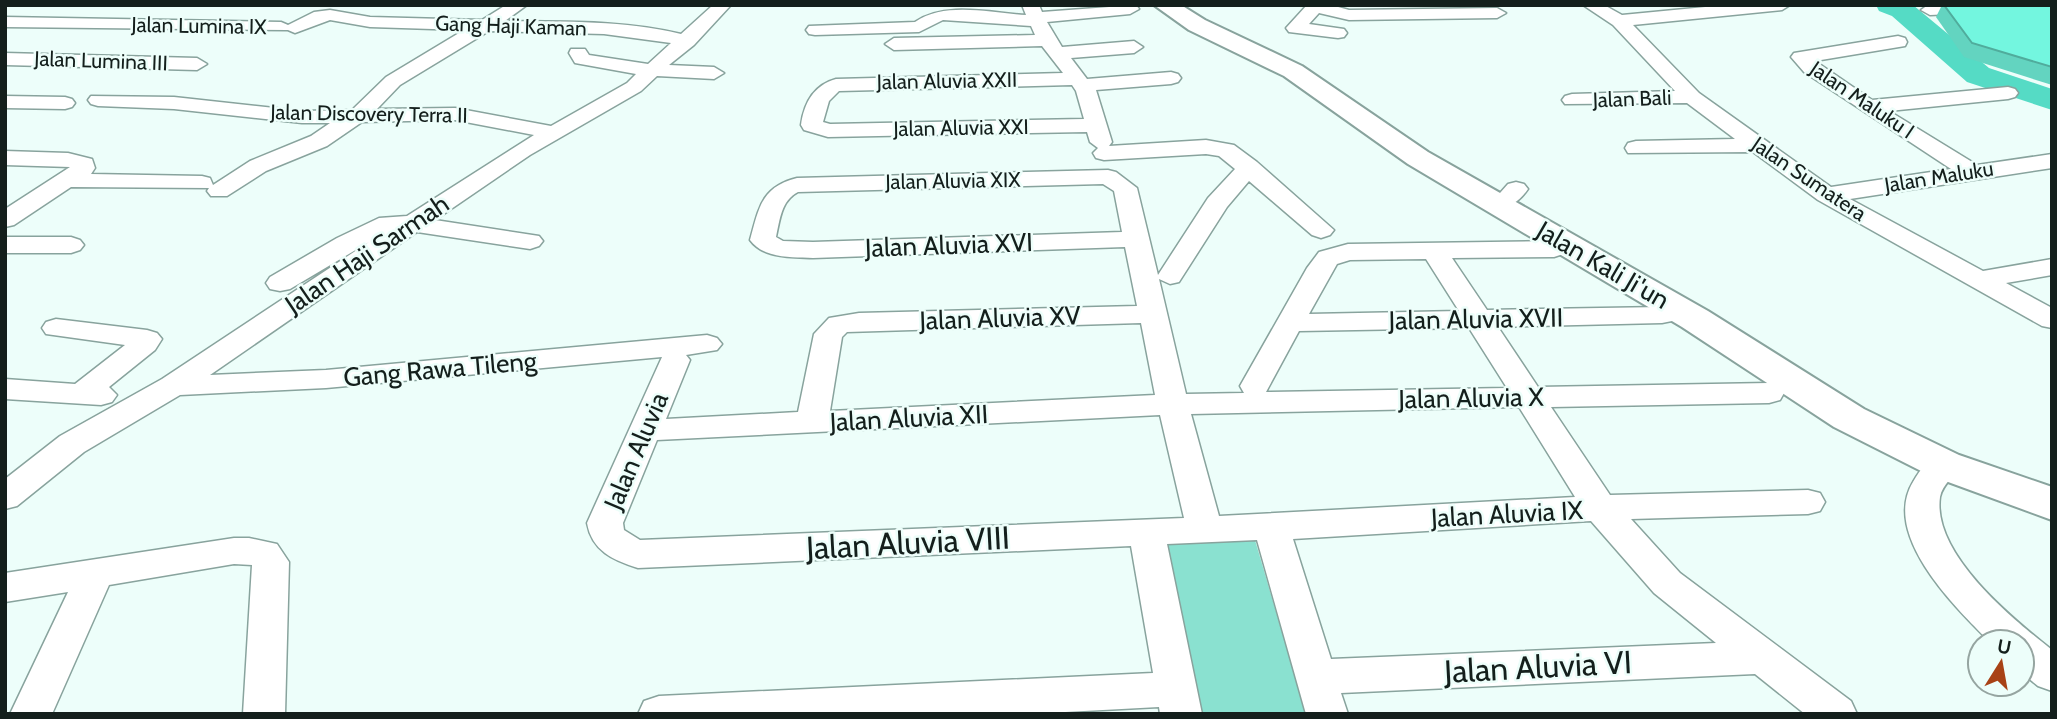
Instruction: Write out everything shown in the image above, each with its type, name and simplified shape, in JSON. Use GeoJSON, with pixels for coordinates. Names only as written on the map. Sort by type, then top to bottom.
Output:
{"type":"FeatureCollection","features":[{"type":"Feature","properties":{"kind":"street"},"geometry":{"type":"LineString","coordinates":[[50,60],[154,5]]}},
{"type":"Feature","properties":{"kind":"street"},"geometry":{"type":"LineString","coordinates":[[66,180],[210,187],[319,141],[354,117],[393,81],[519,5]]}},
{"type":"Feature","properties":{"kind":"street","name":"Jalan Haji Sarmah"},"geometry":{"type":"LineString","coordinates":[[5,497],[72,444],[160,393],[522,150],[615,100],[687,41],[723,5]]}},
{"type":"Feature","properties":{"kind":"street","name":"Jalan Kali Ji'un"},"geometry":{"type":"LineString","coordinates":[[1165,5],[1197,25],[1293,71],[1418,158],[1505,195],[1849,418],[1944,466],[2052,504]]}},
{"type":"Feature","properties":{"kind":"street"},"geometry":{"type":"LineString","coordinates":[[1338,33],[1294,28],[1317,5],[1333,13],[1349,15],[1492,9]]}},
{"type":"Feature","properties":{"kind":"street","name":"Jalan Sumatera"},"geometry":{"type":"LineString","coordinates":[[1591,5],[1620,15],[1706,91],[1835,193]]}},
{"type":"Feature","properties":{"kind":"street"},"geometry":{"type":"LineString","coordinates":[[1620,15],[1782,5]]}},
{"type":"Feature","properties":{"kind":"street"},"geometry":{"type":"LineString","coordinates":[[1930,10],[2039,5]]}},
{"type":"Feature","properties":{"kind":"street"},"geometry":{"type":"LineString","coordinates":[[886,44],[1042,27],[1130,9]]}},
{"type":"Feature","properties":{"kind":"street","name":"Gang Haji Kaman"},"geometry":{"type":"LineString","coordinates":[[288,27],[330,15],[370,22],[618,30],[654,33],[687,41]]}},
{"type":"Feature","properties":{"kind":"street"},"geometry":{"type":"LineString","coordinates":[[815,30],[919,27],[933,17],[943,15],[1042,27],[1135,47]]}},
{"type":"Feature","properties":{"kind":"street","name":"Jalan Sumatera"},"geometry":{"type":"LineString","coordinates":[[1620,15],[1692,97],[1756,145],[1835,193],[1990,278],[2052,320]]}},
{"type":"Feature","properties":{"kind":"street","name":"Jalan Lumina IX"},"geometry":{"type":"LineString","coordinates":[[5,22],[288,27]]}},
{"type":"Feature","properties":{"kind":"street"},"geometry":{"type":"LineString","coordinates":[[1042,27],[1086,90],[1106,165],[1125,188],[1173,404],[1205,530]]}},
{"type":"Feature","properties":{"kind":"street","name":"Jalan Maluku I"},"geometry":{"type":"LineString","coordinates":[[1898,42],[1801,57],[1811,68],[1868,107],[1970,172]]}},
{"type":"Feature","properties":{"kind":"street"},"geometry":{"type":"LineString","coordinates":[[578,53],[582,59],[604,65],[714,74]]}},
{"type":"Feature","properties":{"kind":"street","name":"Jalan Lumina III"},"geometry":{"type":"LineString","coordinates":[[5,59],[197,64]]}},
{"type":"Feature","properties":{"kind":"street","name":"Jalan Aluvia XXII"},"geometry":{"type":"LineString","coordinates":[[828,131],[812,125],[822,95],[829,87],[846,83],[1079,82],[1171,78]]}},
{"type":"Feature","properties":{"kind":"street"},"geometry":{"type":"LineString","coordinates":[[1868,107],[2008,93]]}},
{"type":"Feature","properties":{"kind":"street","name":"Jalan Bali"},"geometry":{"type":"LineString","coordinates":[[1572,100],[1692,97]]}},
{"type":"Feature","properties":{"kind":"street","name":"Jalan Discovery Terra II"},"geometry":{"type":"LineString","coordinates":[[98,100],[174,103],[302,117],[455,114],[482,117],[554,133]]}},
{"type":"Feature","properties":{"kind":"street"},"geometry":{"type":"LineString","coordinates":[[5,102],[65,103]]}},
{"type":"Feature","properties":{"kind":"street","name":"Jalan Aluvia XXI"},"geometry":{"type":"LineString","coordinates":[[828,131],[1094,125]]}},
{"type":"Feature","properties":{"kind":"street"},"geometry":{"type":"LineString","coordinates":[[1636,148],[1756,145]]}},
{"type":"Feature","properties":{"kind":"street","name":"Jalan Aluvia XIX"},"geometry":{"type":"LineString","coordinates":[[763,240],[776,195],[787,186],[1106,165],[1220,148],[1249,167],[1321,230]]}},
{"type":"Feature","properties":{"kind":"street"},"geometry":{"type":"LineString","coordinates":[[5,158],[68,160],[83,164],[83,168],[5,220]]}},
{"type":"Feature","properties":{"kind":"street","name":"Jalan Maluku"},"geometry":{"type":"LineString","coordinates":[[1835,193],[2052,161]]}},
{"type":"Feature","properties":{"kind":"street"},"geometry":{"type":"LineString","coordinates":[[1170,276],[1217,203],[1249,167]]}},
{"type":"Feature","properties":{"kind":"street"},"geometry":{"type":"LineString","coordinates":[[271,275],[306,266],[384,225],[412,223],[530,241]]}},
{"type":"Feature","properties":{"kind":"street","name":"Jalan Aluvia XVI"},"geometry":{"type":"LineString","coordinates":[[763,240],[778,248],[813,250],[1136,239]]}},
{"type":"Feature","properties":{"kind":"street"},"geometry":{"type":"LineString","coordinates":[[5,244],[71,245]]}},
{"type":"Feature","properties":{"kind":"street"},"geometry":{"type":"LineString","coordinates":[[1255,386],[1328,258],[1348,252],[1554,249]]}},
{"type":"Feature","properties":{"kind":"street"},"geometry":{"type":"LineString","coordinates":[[1435,252],[1600,508],[1667,583],[1836,714]]}},
{"type":"Feature","properties":{"kind":"street"},"geometry":{"type":"LineString","coordinates":[[1990,278],[2052,267]]}},
{"type":"Feature","properties":{"kind":"street","name":"Jalan Sumatera"},"geometry":{"type":"LineString","coordinates":[[1990,278],[2052,303]]}},
{"type":"Feature","properties":{"kind":"street","name":"Jalan Aluvia XV"},"geometry":{"type":"LineString","coordinates":[[812,423],[828,334],[832,328],[847,322],[1152,314]]}},
{"type":"Feature","properties":{"kind":"street","name":"Jalan Aluvia XVII"},"geometry":{"type":"LineString","coordinates":[[1290,323],[1662,315]]}},
{"type":"Feature","properties":{"kind":"street"},"geometry":{"type":"LineString","coordinates":[[56,328],[147,339],[145,344],[83,393]]}},
{"type":"Feature","properties":{"kind":"street","name":"Gang Rawa Tileng"},"geometry":{"type":"LineString","coordinates":[[5,389],[160,393],[707,344]]}},
{"type":"Feature","properties":{"kind":"street","name":"Jalan Aluvia"},"geometry":{"type":"LineString","coordinates":[[612,542],[606,534],[605,523],[675,360]]}},
{"type":"Feature","properties":{"kind":"street","name":"Jalan Aluvia X"},"geometry":{"type":"LineString","coordinates":[[1173,404],[1769,393]]}},
{"type":"Feature","properties":{"kind":"street","name":"Jalan Aluvia XII"},"geometry":{"type":"LineString","coordinates":[[646,430],[1173,404]]}},
{"type":"Feature","properties":{"kind":"street"},"geometry":{"type":"LineString","coordinates":[[1944,466],[1924,494],[1925,529],[1933,546],[1965,593],[2001,628]]}},
{"type":"Feature","properties":{"kind":"street","name":"Jalan Aluvia IX"},"geometry":{"type":"LineString","coordinates":[[1205,530],[1600,508],[1808,502]]}},
{"type":"Feature","properties":{"kind":"street"},"geometry":{"type":"LineString","coordinates":[[1271,527],[1321,695]]}},
{"type":"Feature","properties":{"kind":"street","name":"Jalan Aluvia VIII"},"geometry":{"type":"LineString","coordinates":[[612,542],[638,554],[650,554],[1205,530]]}},
{"type":"Feature","properties":{"kind":"street"},"geometry":{"type":"LineString","coordinates":[[659,714],[1179,701],[1147,532]]}},
{"type":"Feature","properties":{"kind":"street"},"geometry":{"type":"LineString","coordinates":[[5,588],[234,551],[264,554],[271,562],[264,714]]}},
{"type":"Feature","properties":{"kind":"street"},"geometry":{"type":"LineString","coordinates":[[31,714],[96,573]]}},
{"type":"Feature","properties":{"kind":"street","name":"Jalan Aluvia VI"},"geometry":{"type":"LineString","coordinates":[[1321,695],[1760,657]]}},
{"type":"Feature","properties":{"kind":"street"},"geometry":{"type":"LineString","coordinates":[[2036,661],[2052,674]]}},
{"type":"Feature","properties":{"kind":"green space"},"geometry":{"type":"Polygon","coordinates":[[[1255,540],[1306,714],[1202,714],[1167,544],[1255,540]]]}},
{"type":"Feature","properties":{"kind":"building"},"geometry":{"type":"Polygon","coordinates":[[[1944,5],[2052,5],[2052,67],[1972,43],[1944,5]]]}},
{"type":"Feature","properties":{"kind":"waterway"},"geometry":{"type":"LineString","coordinates":[[1889,5],[1902,10],[1978,75],[2052,100]]}}]}
